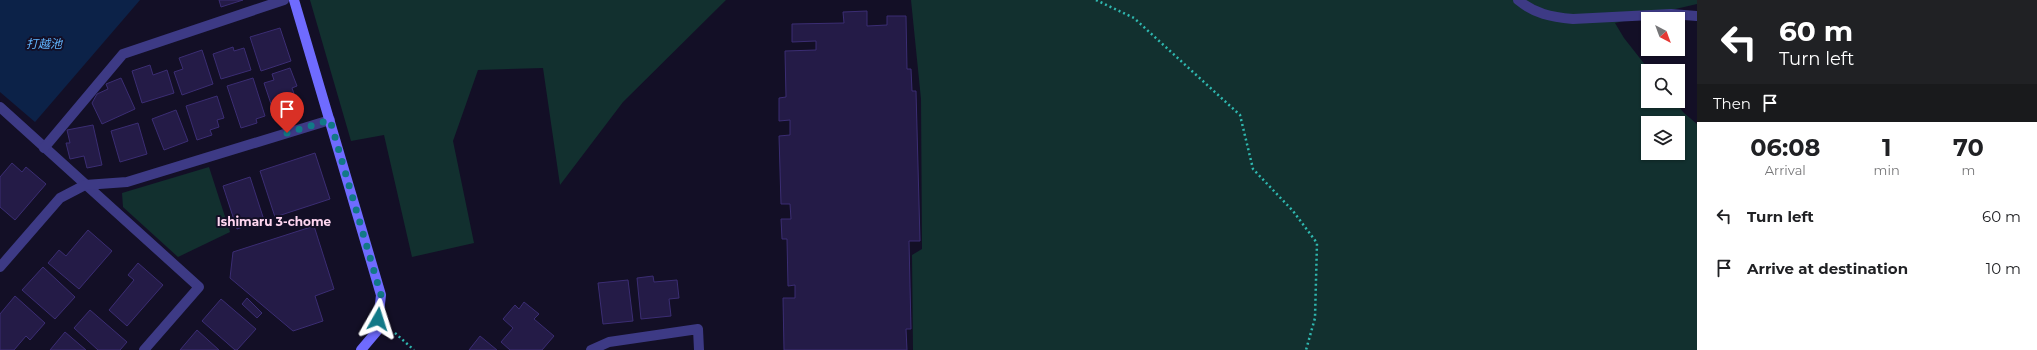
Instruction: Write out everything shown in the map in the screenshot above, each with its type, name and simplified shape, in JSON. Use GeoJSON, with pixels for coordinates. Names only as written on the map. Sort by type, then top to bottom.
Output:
{"type":"FeatureCollection","features":[{"type":"Feature","properties":{"kind":"street"},"geometry":{"type":"LineString","coordinates":[[44,148],[123,54],[284,0]]}},
{"type":"Feature","properties":{"kind":"street"},"geometry":{"type":"LineString","coordinates":[[294,0],[381,295],[377,331],[361,350]]}},
{"type":"Feature","properties":{"kind":"street"},"geometry":{"type":"LineString","coordinates":[[1518,0],[1541,14],[1566,18],[1671,14],[1697,16]]}},
{"type":"Feature","properties":{"kind":"street"},"geometry":{"type":"LineString","coordinates":[[0,107],[199,287],[144,350]]}},
{"type":"Feature","properties":{"kind":"street"},"geometry":{"type":"LineString","coordinates":[[0,267],[60,198],[85,185],[127,182],[330,120]]}},
{"type":"Feature","properties":{"kind":"street"},"geometry":{"type":"LineString","coordinates":[[592,350],[609,342],[698,329],[699,350]]}},
{"type":"Feature","properties":{"kind":"path"},"geometry":{"type":"LineString","coordinates":[[1096,0],[1134,18],[1240,115],[1253,169],[1293,211],[1317,243],[1315,318],[1306,350]]}},
{"type":"Feature","properties":{"kind":"path"},"geometry":{"type":"LineString","coordinates":[[378,319],[414,350]]}},
{"type":"Feature","properties":{"kind":"green space"},"geometry":{"type":"Polygon","coordinates":[[[310,0],[726,0],[623,102],[560,185],[543,68],[478,70],[453,141],[474,243],[412,257],[384,135],[351,141],[310,0]]]}},
{"type":"Feature","properties":{"kind":"green space"},"geometry":{"type":"Polygon","coordinates":[[[911,0],[1697,0],[1697,4],[1662,12],[1641,12],[1641,17],[1615,23],[1624,38],[1644,64],[1641,64],[1641,108],[1680,108],[1697,124],[1697,350],[913,350],[912,255],[922,249],[921,99],[911,0]]]}},
{"type":"Feature","properties":{"kind":"green space"},"geometry":{"type":"Polygon","coordinates":[[[209,167],[230,232],[178,257],[123,207],[122,193],[209,167]]]}},
{"type":"Feature","properties":{"kind":"water","name":"打越池"},"geometry":{"type":"Polygon","coordinates":[[[0,0],[140,0],[35,122],[0,92],[0,0]]]}},
{"type":"Feature","properties":{"kind":"building"},"geometry":{"type":"Polygon","coordinates":[[[219,0],[243,0],[221,7],[219,0]]]}},
{"type":"Feature","properties":{"kind":"building"},"geometry":{"type":"Polygon","coordinates":[[[867,11],[867,26],[887,25],[887,16],[906,16],[907,69],[911,69],[912,91],[916,91],[920,241],[909,241],[911,329],[906,329],[907,350],[784,350],[783,298],[795,298],[795,285],[788,286],[787,239],[782,239],[781,219],[791,219],[790,204],[781,204],[779,136],[790,135],[790,120],[779,121],[779,98],[786,97],[785,51],[816,50],[816,41],[792,42],[792,24],[844,23],[843,12],[867,11]]]}},
{"type":"Feature","properties":{"kind":"building"},"geometry":{"type":"Polygon","coordinates":[[[280,28],[291,61],[261,71],[250,37],[280,28]]]}},
{"type":"Feature","properties":{"kind":"building"},"geometry":{"type":"Polygon","coordinates":[[[233,47],[234,51],[244,48],[251,70],[221,79],[213,54],[233,47]]]}},
{"type":"Feature","properties":{"kind":"building"},"geometry":{"type":"Polygon","coordinates":[[[202,50],[213,84],[182,95],[174,72],[183,69],[179,58],[202,50]]]}},
{"type":"Feature","properties":{"kind":"building"},"geometry":{"type":"Polygon","coordinates":[[[150,65],[153,75],[167,70],[174,93],[142,103],[132,71],[150,65]]]}},
{"type":"Feature","properties":{"kind":"building"},"geometry":{"type":"Polygon","coordinates":[[[290,68],[297,86],[292,88],[300,111],[276,119],[264,83],[274,80],[272,74],[290,68]]]}},
{"type":"Feature","properties":{"kind":"building"},"geometry":{"type":"Polygon","coordinates":[[[121,78],[135,109],[102,124],[92,103],[97,94],[108,89],[106,84],[121,78]]]}},
{"type":"Feature","properties":{"kind":"building"},"geometry":{"type":"Polygon","coordinates":[[[253,78],[265,116],[256,119],[257,123],[241,128],[227,86],[253,78]]]}},
{"type":"Feature","properties":{"kind":"building"},"geometry":{"type":"Polygon","coordinates":[[[217,96],[224,118],[217,120],[219,127],[210,130],[212,135],[197,140],[186,106],[217,96]]]}},
{"type":"Feature","properties":{"kind":"building"},"geometry":{"type":"Polygon","coordinates":[[[176,110],[188,141],[164,150],[152,119],[176,110]]]}},
{"type":"Feature","properties":{"kind":"building"},"geometry":{"type":"Polygon","coordinates":[[[138,123],[147,154],[120,162],[111,131],[138,123]]]}},
{"type":"Feature","properties":{"kind":"building"},"geometry":{"type":"Polygon","coordinates":[[[93,125],[102,165],[87,168],[84,156],[70,159],[66,143],[70,143],[67,130],[93,125]]]}},
{"type":"Feature","properties":{"kind":"building"},"geometry":{"type":"Polygon","coordinates":[[[315,153],[330,199],[275,217],[260,171],[315,153]]]}},
{"type":"Feature","properties":{"kind":"building"},"geometry":{"type":"Polygon","coordinates":[[[12,163],[22,172],[26,167],[46,184],[15,220],[0,207],[0,177],[12,163]]]}},
{"type":"Feature","properties":{"kind":"building"},"geometry":{"type":"Polygon","coordinates":[[[250,177],[264,220],[237,229],[223,186],[250,177]]]}},
{"type":"Feature","properties":{"kind":"building"},"geometry":{"type":"Polygon","coordinates":[[[314,226],[334,289],[315,296],[323,321],[293,331],[230,278],[233,252],[314,226]]]}},
{"type":"Feature","properties":{"kind":"building"},"geometry":{"type":"Polygon","coordinates":[[[88,230],[112,251],[79,289],[48,263],[59,250],[66,256],[88,230]]]}},
{"type":"Feature","properties":{"kind":"building"},"geometry":{"type":"Polygon","coordinates":[[[138,263],[163,285],[127,326],[109,310],[134,280],[128,275],[138,263]]]}},
{"type":"Feature","properties":{"kind":"building"},"geometry":{"type":"Polygon","coordinates":[[[43,267],[75,297],[55,319],[22,290],[43,267]]]}},
{"type":"Feature","properties":{"kind":"building"},"geometry":{"type":"Polygon","coordinates":[[[653,276],[654,282],[677,280],[679,298],[669,299],[671,316],[641,319],[637,278],[653,276]]]}},
{"type":"Feature","properties":{"kind":"building"},"geometry":{"type":"Polygon","coordinates":[[[628,280],[633,321],[603,324],[598,283],[628,280]]]}},
{"type":"Feature","properties":{"kind":"building"},"geometry":{"type":"Polygon","coordinates":[[[15,296],[45,323],[30,340],[26,336],[14,350],[0,350],[0,314],[15,296]]]}},
{"type":"Feature","properties":{"kind":"building"},"geometry":{"type":"Polygon","coordinates":[[[247,298],[262,313],[257,318],[242,304],[247,298]]]}},
{"type":"Feature","properties":{"kind":"building"},"geometry":{"type":"Polygon","coordinates":[[[221,299],[256,329],[237,350],[235,350],[202,321],[221,299]]]}},
{"type":"Feature","properties":{"kind":"building"},"geometry":{"type":"Polygon","coordinates":[[[524,302],[539,314],[534,319],[554,336],[542,350],[510,350],[501,342],[513,328],[503,319],[515,305],[519,309],[524,302]]]}},
{"type":"Feature","properties":{"kind":"building"},"geometry":{"type":"Polygon","coordinates":[[[90,310],[127,342],[120,350],[98,350],[74,328],[90,310]]]}},
{"type":"Feature","properties":{"kind":"building"},"geometry":{"type":"Polygon","coordinates":[[[197,330],[219,350],[180,350],[197,330]]]}},
{"type":"Feature","properties":{"kind":"building"},"geometry":{"type":"Polygon","coordinates":[[[65,332],[86,350],[50,350],[65,332]]]}},
{"type":"Feature","properties":{"kind":"building"},"geometry":{"type":"Polygon","coordinates":[[[480,336],[497,350],[469,350],[480,336]]]}},
{"type":"Feature","properties":{"kind":"district","name":"Ishimaru 3-chome"},"geometry":{"type":"Point","coordinates":[274,222]}},
{"type":"Feature","properties":{"kind":"route"},"geometry":{"type":"LineString","coordinates":[[287,133],[330,120],[381,295],[378,319]]}}]}
